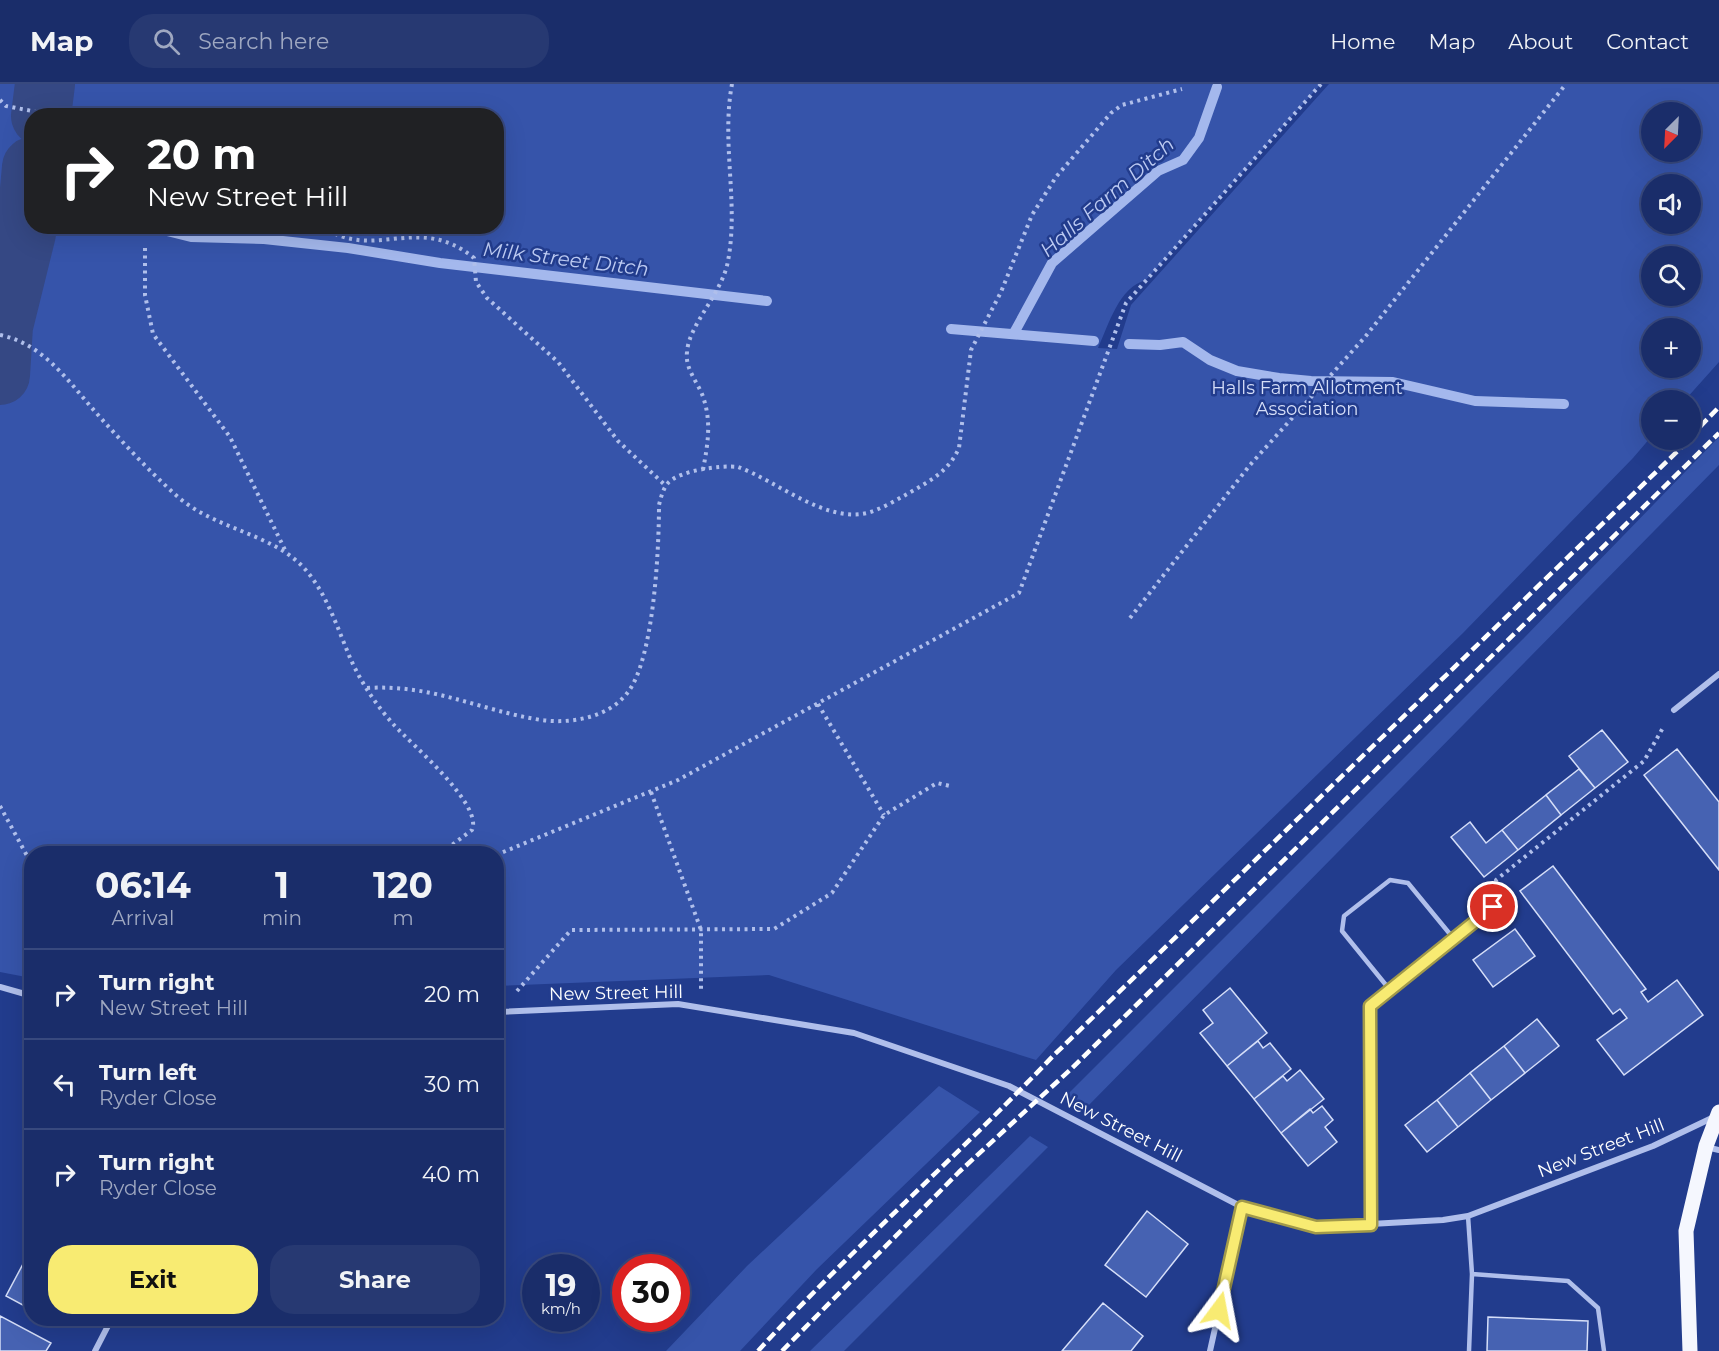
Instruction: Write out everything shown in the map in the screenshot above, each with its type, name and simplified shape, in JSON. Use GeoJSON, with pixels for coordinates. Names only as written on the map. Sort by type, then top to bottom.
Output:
{"type":"FeatureCollection","features":[{"type":"Feature","properties":{"kind":"main road"},"geometry":{"type":"LineString","coordinates":[[1690,1351],[1686,1231],[1712,1148],[1718,1114]]}},
{"type":"Feature","properties":{"kind":"street"},"geometry":{"type":"LineString","coordinates":[[1674,710],[1719,674]]}},
{"type":"Feature","properties":{"kind":"street"},"geometry":{"type":"LineString","coordinates":[[1371,1225],[1370,1006],[1493,907]]}},
{"type":"Feature","properties":{"kind":"street"},"geometry":{"type":"LineString","coordinates":[[0,987],[24,994]]}},
{"type":"Feature","properties":{"kind":"street","name":"New Street Hill"},"geometry":{"type":"LineString","coordinates":[[504,1012],[678,1004],[854,1032],[1009,1086],[1242,1207],[1316,1227],[1371,1225],[1468,1216],[1653,1146],[1718,1114]]}},
{"type":"Feature","properties":{"kind":"street"},"geometry":{"type":"LineString","coordinates":[[1210,1351],[1242,1207]]}},
{"type":"Feature","properties":{"kind":"street"},"geometry":{"type":"LineString","coordinates":[[95,1351],[108,1326]]}},
{"type":"Feature","properties":{"kind":"lane"},"geometry":{"type":"LineString","coordinates":[[1390,990],[1342,931],[1344,916],[1352,909],[1390,880],[1408,883],[1454,939]]}},
{"type":"Feature","properties":{"kind":"lane"},"geometry":{"type":"LineString","coordinates":[[1468,1216],[1472,1274],[1469,1351]]}},
{"type":"Feature","properties":{"kind":"lane"},"geometry":{"type":"LineString","coordinates":[[1472,1274],[1568,1281],[1598,1308],[1604,1351]]}},
{"type":"Feature","properties":{"kind":"path"},"geometry":{"type":"LineString","coordinates":[[703,470],[709,438],[708,419],[701,393],[687,364],[687,350],[692,334],[722,284],[728,262],[731,237],[728,130],[732,84]]}},
{"type":"Feature","properties":{"kind":"path"},"geometry":{"type":"LineString","coordinates":[[504,852],[678,780],[1019,593],[1126,303],[1321,84]]}},
{"type":"Feature","properties":{"kind":"path"},"geometry":{"type":"LineString","coordinates":[[1130,618],[1250,465],[1343,360],[1566,84]]}},
{"type":"Feature","properties":{"kind":"path"},"geometry":{"type":"LineString","coordinates":[[367,688],[399,687],[458,698],[539,720],[561,722],[592,716],[620,701],[629,691],[640,669],[656,581],[659,505],[666,486],[676,477],[727,466],[738,467],[764,477],[829,511],[846,515],[866,513],[879,508],[938,476],[955,457],[959,448],[971,350],[1001,292],[1038,201],[1111,113],[1133,102],[1182,89]]}},
{"type":"Feature","properties":{"kind":"path"},"geometry":{"type":"LineString","coordinates":[[0,100],[6,106],[24,109]]}},
{"type":"Feature","properties":{"kind":"path"},"geometry":{"type":"LineString","coordinates":[[339,234],[354,241],[411,236],[430,237],[453,243],[474,258],[476,282],[500,312],[558,362],[618,441],[666,486]]}},
{"type":"Feature","properties":{"kind":"path"},"geometry":{"type":"LineString","coordinates":[[145,248],[145,295],[153,334],[230,436],[286,554]]}},
{"type":"Feature","properties":{"kind":"path"},"geometry":{"type":"LineString","coordinates":[[0,335],[17,338],[51,362],[136,456],[179,498],[210,519],[286,554],[304,568],[316,585],[367,688],[386,716],[461,794],[470,810],[474,825],[472,830],[451,846]]}},
{"type":"Feature","properties":{"kind":"path"},"geometry":{"type":"LineString","coordinates":[[818,704],[884,815]]}},
{"type":"Feature","properties":{"kind":"path"},"geometry":{"type":"LineString","coordinates":[[1493,907],[1496,880],[1644,761],[1674,710]]}},
{"type":"Feature","properties":{"kind":"path"},"geometry":{"type":"LineString","coordinates":[[504,1005],[571,930],[774,929],[832,893],[884,815],[936,783],[950,786]]}},
{"type":"Feature","properties":{"kind":"path"},"geometry":{"type":"LineString","coordinates":[[651,792],[701,930],[702,1008]]}},
{"type":"Feature","properties":{"kind":"path"},"geometry":{"type":"LineString","coordinates":[[0,806],[24,853]]}},
{"type":"Feature","properties":{"kind":"green space","name":"Halls Farm Allotment Association"},"geometry":{"type":"Polygon","coordinates":[[[0,84],[1321,84],[1146,280],[1129,290],[1122,298],[1098,348],[1117,349],[1131,305],[1329,84],[1719,84],[1719,362],[1694,390],[1641,390],[1641,449],[1633,458],[1463,633],[1116,970],[1036,1060],[769,975],[504,986],[504,846],[24,846],[24,977],[0,972],[0,84]]]}},
{"type":"Feature","properties":{"kind":"green space"},"geometry":{"type":"Polygon","coordinates":[[[1719,437],[1719,465],[1086,1108],[1066,1096],[1523,639],[1719,437]]]}},
{"type":"Feature","properties":{"kind":"green space"},"geometry":{"type":"Polygon","coordinates":[[[939,1086],[980,1112],[817,1269],[740,1351],[666,1351],[684,1332],[690,1332],[690,1326],[747,1266],[939,1086]]]}},
{"type":"Feature","properties":{"kind":"green space"},"geometry":{"type":"Polygon","coordinates":[[[1030,1136],[1048,1147],[844,1351],[810,1351],[1030,1136]]]}},
{"type":"Feature","properties":{"kind":"building"},"geometry":{"type":"Polygon","coordinates":[[[1602,730],[1628,762],[1595,788],[1569,756],[1602,730]]]}},
{"type":"Feature","properties":{"kind":"building"},"geometry":{"type":"Polygon","coordinates":[[[1677,749],[1719,802],[1719,870],[1644,775],[1677,749]]]}},
{"type":"Feature","properties":{"kind":"building"},"geometry":{"type":"Polygon","coordinates":[[[1579,769],[1595,788],[1561,815],[1546,795],[1579,769]]]}},
{"type":"Feature","properties":{"kind":"building"},"geometry":{"type":"Polygon","coordinates":[[[1546,795],[1561,815],[1518,850],[1502,830],[1546,795]]]}},
{"type":"Feature","properties":{"kind":"building"},"geometry":{"type":"Polygon","coordinates":[[[1470,822],[1486,843],[1502,830],[1518,850],[1484,877],[1451,837],[1470,822]]]}},
{"type":"Feature","properties":{"kind":"building"},"geometry":{"type":"Polygon","coordinates":[[[1553,866],[1646,989],[1641,992],[1648,1002],[1677,980],[1703,1015],[1624,1075],[1597,1040],[1627,1018],[1620,1009],[1613,1014],[1520,891],[1553,866]]]}},
{"type":"Feature","properties":{"kind":"building"},"geometry":{"type":"Polygon","coordinates":[[[1515,929],[1535,956],[1493,987],[1473,960],[1515,929]]]}},
{"type":"Feature","properties":{"kind":"building"},"geometry":{"type":"Polygon","coordinates":[[[1230,988],[1267,1033],[1227,1066],[1200,1033],[1213,1023],[1203,1010],[1230,988]]]}},
{"type":"Feature","properties":{"kind":"building"},"geometry":{"type":"Polygon","coordinates":[[[1537,1019],[1559,1046],[1525,1073],[1504,1046],[1537,1019]]]}},
{"type":"Feature","properties":{"kind":"building"},"geometry":{"type":"Polygon","coordinates":[[[1258,1041],[1263,1048],[1270,1043],[1291,1069],[1254,1099],[1227,1066],[1258,1041]]]}},
{"type":"Feature","properties":{"kind":"building"},"geometry":{"type":"Polygon","coordinates":[[[1504,1046],[1525,1073],[1491,1100],[1470,1073],[1504,1046]]]}},
{"type":"Feature","properties":{"kind":"building"},"geometry":{"type":"Polygon","coordinates":[[[1300,1070],[1324,1099],[1281,1133],[1254,1099],[1283,1076],[1287,1081],[1300,1070]]]}},
{"type":"Feature","properties":{"kind":"building"},"geometry":{"type":"Polygon","coordinates":[[[1470,1073],[1491,1100],[1458,1127],[1437,1100],[1470,1073]]]}},
{"type":"Feature","properties":{"kind":"building"},"geometry":{"type":"Polygon","coordinates":[[[1437,1100],[1458,1127],[1427,1152],[1405,1125],[1437,1100]]]}},
{"type":"Feature","properties":{"kind":"building"},"geometry":{"type":"Polygon","coordinates":[[[1322,1106],[1333,1120],[1325,1127],[1337,1142],[1308,1166],[1281,1133],[1310,1109],[1313,1113],[1322,1106]]]}},
{"type":"Feature","properties":{"kind":"building"},"geometry":{"type":"Polygon","coordinates":[[[1147,1211],[1188,1244],[1146,1297],[1105,1265],[1147,1211]]]}},
{"type":"Feature","properties":{"kind":"building"},"geometry":{"type":"Polygon","coordinates":[[[24,1262],[24,1306],[6,1296],[24,1262]]]}},
{"type":"Feature","properties":{"kind":"building"},"geometry":{"type":"Polygon","coordinates":[[[1103,1303],[1143,1336],[1131,1351],[1062,1351],[1103,1303]]]}},
{"type":"Feature","properties":{"kind":"building"},"geometry":{"type":"Polygon","coordinates":[[[0,1316],[51,1343],[46,1351],[0,1351],[0,1316]]]}},
{"type":"Feature","properties":{"kind":"building"},"geometry":{"type":"Polygon","coordinates":[[[1488,1317],[1588,1321],[1587,1351],[1487,1351],[1488,1317]]]}},
{"type":"Feature","properties":{"kind":"waterway"},"geometry":{"type":"LineString","coordinates":[[42,108],[45,84]]}},
{"type":"Feature","properties":{"kind":"waterway","name":"Halls Farm Ditch"},"geometry":{"type":"LineString","coordinates":[[1014,333],[1052,263],[1158,171],[1183,160],[1199,138],[1217,87]]}},
{"type":"Feature","properties":{"kind":"waterway"},"geometry":{"type":"LineString","coordinates":[[0,375],[3,326],[26,234]]}},
{"type":"Feature","properties":{"kind":"waterway","name":"Milk Street Ditch"},"geometry":{"type":"LineString","coordinates":[[179,234],[191,237],[264,239],[348,248],[440,263],[767,301]]}},
{"type":"Feature","properties":{"kind":"waterway","name":"Milk Street Ditch"},"geometry":{"type":"LineString","coordinates":[[951,329],[1094,341]]}},
{"type":"Feature","properties":{"kind":"waterway","name":"Milk Street Ditch"},"geometry":{"type":"LineString","coordinates":[[1129,344],[1160,345],[1183,342],[1210,360],[1237,371],[1279,378],[1311,381],[1393,382],[1475,401],[1564,404]]}},
{"type":"Feature","properties":{"kind":"railway"},"geometry":{"type":"LineString","coordinates":[[1701,426],[1719,407]]}},
{"type":"Feature","properties":{"kind":"railway"},"geometry":{"type":"LineString","coordinates":[[782,1351],[959,1172],[1070,1070],[1719,433]]}},
{"type":"Feature","properties":{"kind":"railway"},"geometry":{"type":"LineString","coordinates":[[758,1351],[830,1276],[1054,1055],[1679,450]]}},
{"type":"Feature","properties":{"kind":"route"},"geometry":{"type":"LineString","coordinates":[[1219,1310],[1242,1207],[1316,1227],[1371,1225],[1370,1006],[1493,907]]}}]}
